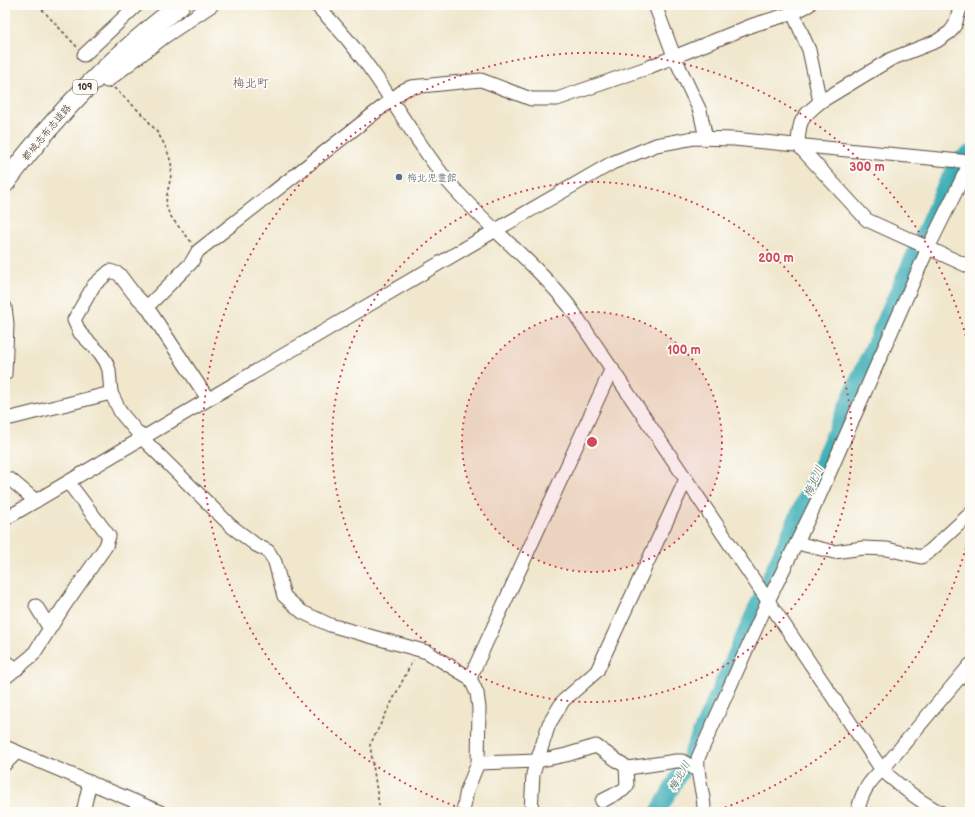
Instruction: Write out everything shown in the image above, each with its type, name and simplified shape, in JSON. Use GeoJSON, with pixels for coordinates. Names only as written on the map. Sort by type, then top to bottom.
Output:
{"type":"FeatureCollection","features":[{"type":"Feature","properties":{"kind":"highway","name":"都城志布志道路"},"geometry":{"type":"LineString","coordinates":[[5,169],[47,116],[82,78],[112,49],[166,5]]}},
{"type":"Feature","properties":{"kind":"highway","name":"都城志布志道路"},"geometry":{"type":"LineString","coordinates":[[5,183],[31,148],[87,85],[118,55],[180,5]]}},
{"type":"Feature","properties":{"kind":"street"},"geometry":{"type":"LineString","coordinates":[[84,55],[137,5]]}},
{"type":"Feature","properties":{"kind":"street"},"geometry":{"type":"LineString","coordinates":[[107,81],[164,37],[212,5]]}},
{"type":"Feature","properties":{"kind":"street"},"geometry":{"type":"LineString","coordinates":[[316,5],[354,46],[435,165],[451,185],[553,286],[612,368],[882,770],[901,788],[940,812]]}},
{"type":"Feature","properties":{"kind":"street"},"geometry":{"type":"LineString","coordinates":[[655,5],[674,56],[700,111],[706,138]]}},
{"type":"Feature","properties":{"kind":"street"},"geometry":{"type":"LineString","coordinates":[[147,307],[191,263],[198,250],[310,161],[410,87],[481,80],[531,99],[557,99],[644,69],[753,25],[793,13],[809,5]]}},
{"type":"Feature","properties":{"kind":"street"},"geometry":{"type":"LineString","coordinates":[[961,5],[955,25],[950,32],[937,41],[891,60],[820,102],[803,117],[799,126],[798,144],[867,220],[970,267]]}},
{"type":"Feature","properties":{"kind":"street"},"geometry":{"type":"LineString","coordinates":[[793,13],[810,50],[820,102]]}},
{"type":"Feature","properties":{"kind":"street"},"geometry":{"type":"LineString","coordinates":[[5,519],[612,163],[656,145],[681,139],[706,138],[798,144],[970,162],[922,245],[907,299],[798,542],[768,601],[698,758],[690,766],[626,767],[596,746],[566,755],[536,761],[478,763]]}},
{"type":"Feature","properties":{"kind":"street"},"geometry":{"type":"LineString","coordinates":[[208,399],[147,307],[134,294],[119,274],[110,271],[94,285],[74,320],[80,333],[100,353],[106,362],[109,370],[111,393],[121,413],[142,438],[231,526],[256,545],[268,551],[275,562],[284,596],[302,612],[347,631],[418,649],[444,661],[470,678],[476,693],[479,708],[478,763],[467,790],[463,812]]}},
{"type":"Feature","properties":{"kind":"street"},"geometry":{"type":"LineString","coordinates":[[5,307],[7,324],[5,374]]}},
{"type":"Feature","properties":{"kind":"street"},"geometry":{"type":"LineString","coordinates":[[470,678],[612,368]]}},
{"type":"Feature","properties":{"kind":"street"},"geometry":{"type":"LineString","coordinates":[[5,417],[11,418],[111,393]]}},
{"type":"Feature","properties":{"kind":"street"},"geometry":{"type":"LineString","coordinates":[[532,812],[533,774],[549,724],[563,701],[597,671],[604,659],[686,478]]}},
{"type":"Feature","properties":{"kind":"street"},"geometry":{"type":"LineString","coordinates":[[5,479],[11,480],[25,490],[36,501]]}},
{"type":"Feature","properties":{"kind":"street"},"geometry":{"type":"LineString","coordinates":[[5,678],[33,655],[60,612],[106,546],[109,536],[68,482]]}},
{"type":"Feature","properties":{"kind":"street"},"geometry":{"type":"LineString","coordinates":[[798,542],[834,552],[862,548],[887,549],[921,557],[930,552],[970,514]]}},
{"type":"Feature","properties":{"kind":"street"},"geometry":{"type":"LineString","coordinates":[[36,606],[47,624],[60,612]]}},
{"type":"Feature","properties":{"kind":"street"},"geometry":{"type":"LineString","coordinates":[[5,661],[17,669]]}},
{"type":"Feature","properties":{"kind":"street"},"geometry":{"type":"LineString","coordinates":[[858,812],[862,796],[872,779],[882,770],[970,665]]}},
{"type":"Feature","properties":{"kind":"street"},"geometry":{"type":"LineString","coordinates":[[5,764],[11,749],[160,812]]}},
{"type":"Feature","properties":{"kind":"street"},"geometry":{"type":"LineString","coordinates":[[690,766],[704,804],[704,812]]}},
{"type":"Feature","properties":{"kind":"street"},"geometry":{"type":"LineString","coordinates":[[602,801],[623,790],[627,786],[626,767]]}},
{"type":"Feature","properties":{"kind":"street"},"geometry":{"type":"LineString","coordinates":[[83,812],[90,782]]}},
{"type":"Feature","properties":{"kind":"path"},"geometry":{"type":"LineString","coordinates":[[38,5],[84,55]]}},
{"type":"Feature","properties":{"kind":"path"},"geometry":{"type":"LineString","coordinates":[[107,81],[147,119],[159,134],[167,148],[171,164],[172,179],[166,204],[168,211],[198,250]]}},
{"type":"Feature","properties":{"kind":"path"},"geometry":{"type":"LineString","coordinates":[[380,812],[370,746],[418,649]]}},
{"type":"Feature","properties":{"kind":"waterway","name":"梅北川"},"geometry":{"type":"LineString","coordinates":[[658,812],[689,758],[946,183],[961,159],[970,153]]}},
{"type":"Feature","properties":{"kind":"place","name":"梅北児童館"},"geometry":{"type":"Point","coordinates":[399,177]}},
{"type":"Feature","properties":{"kind":"district","name":"梅北町"},"geometry":{"type":"Point","coordinates":[251,83]}}]}
